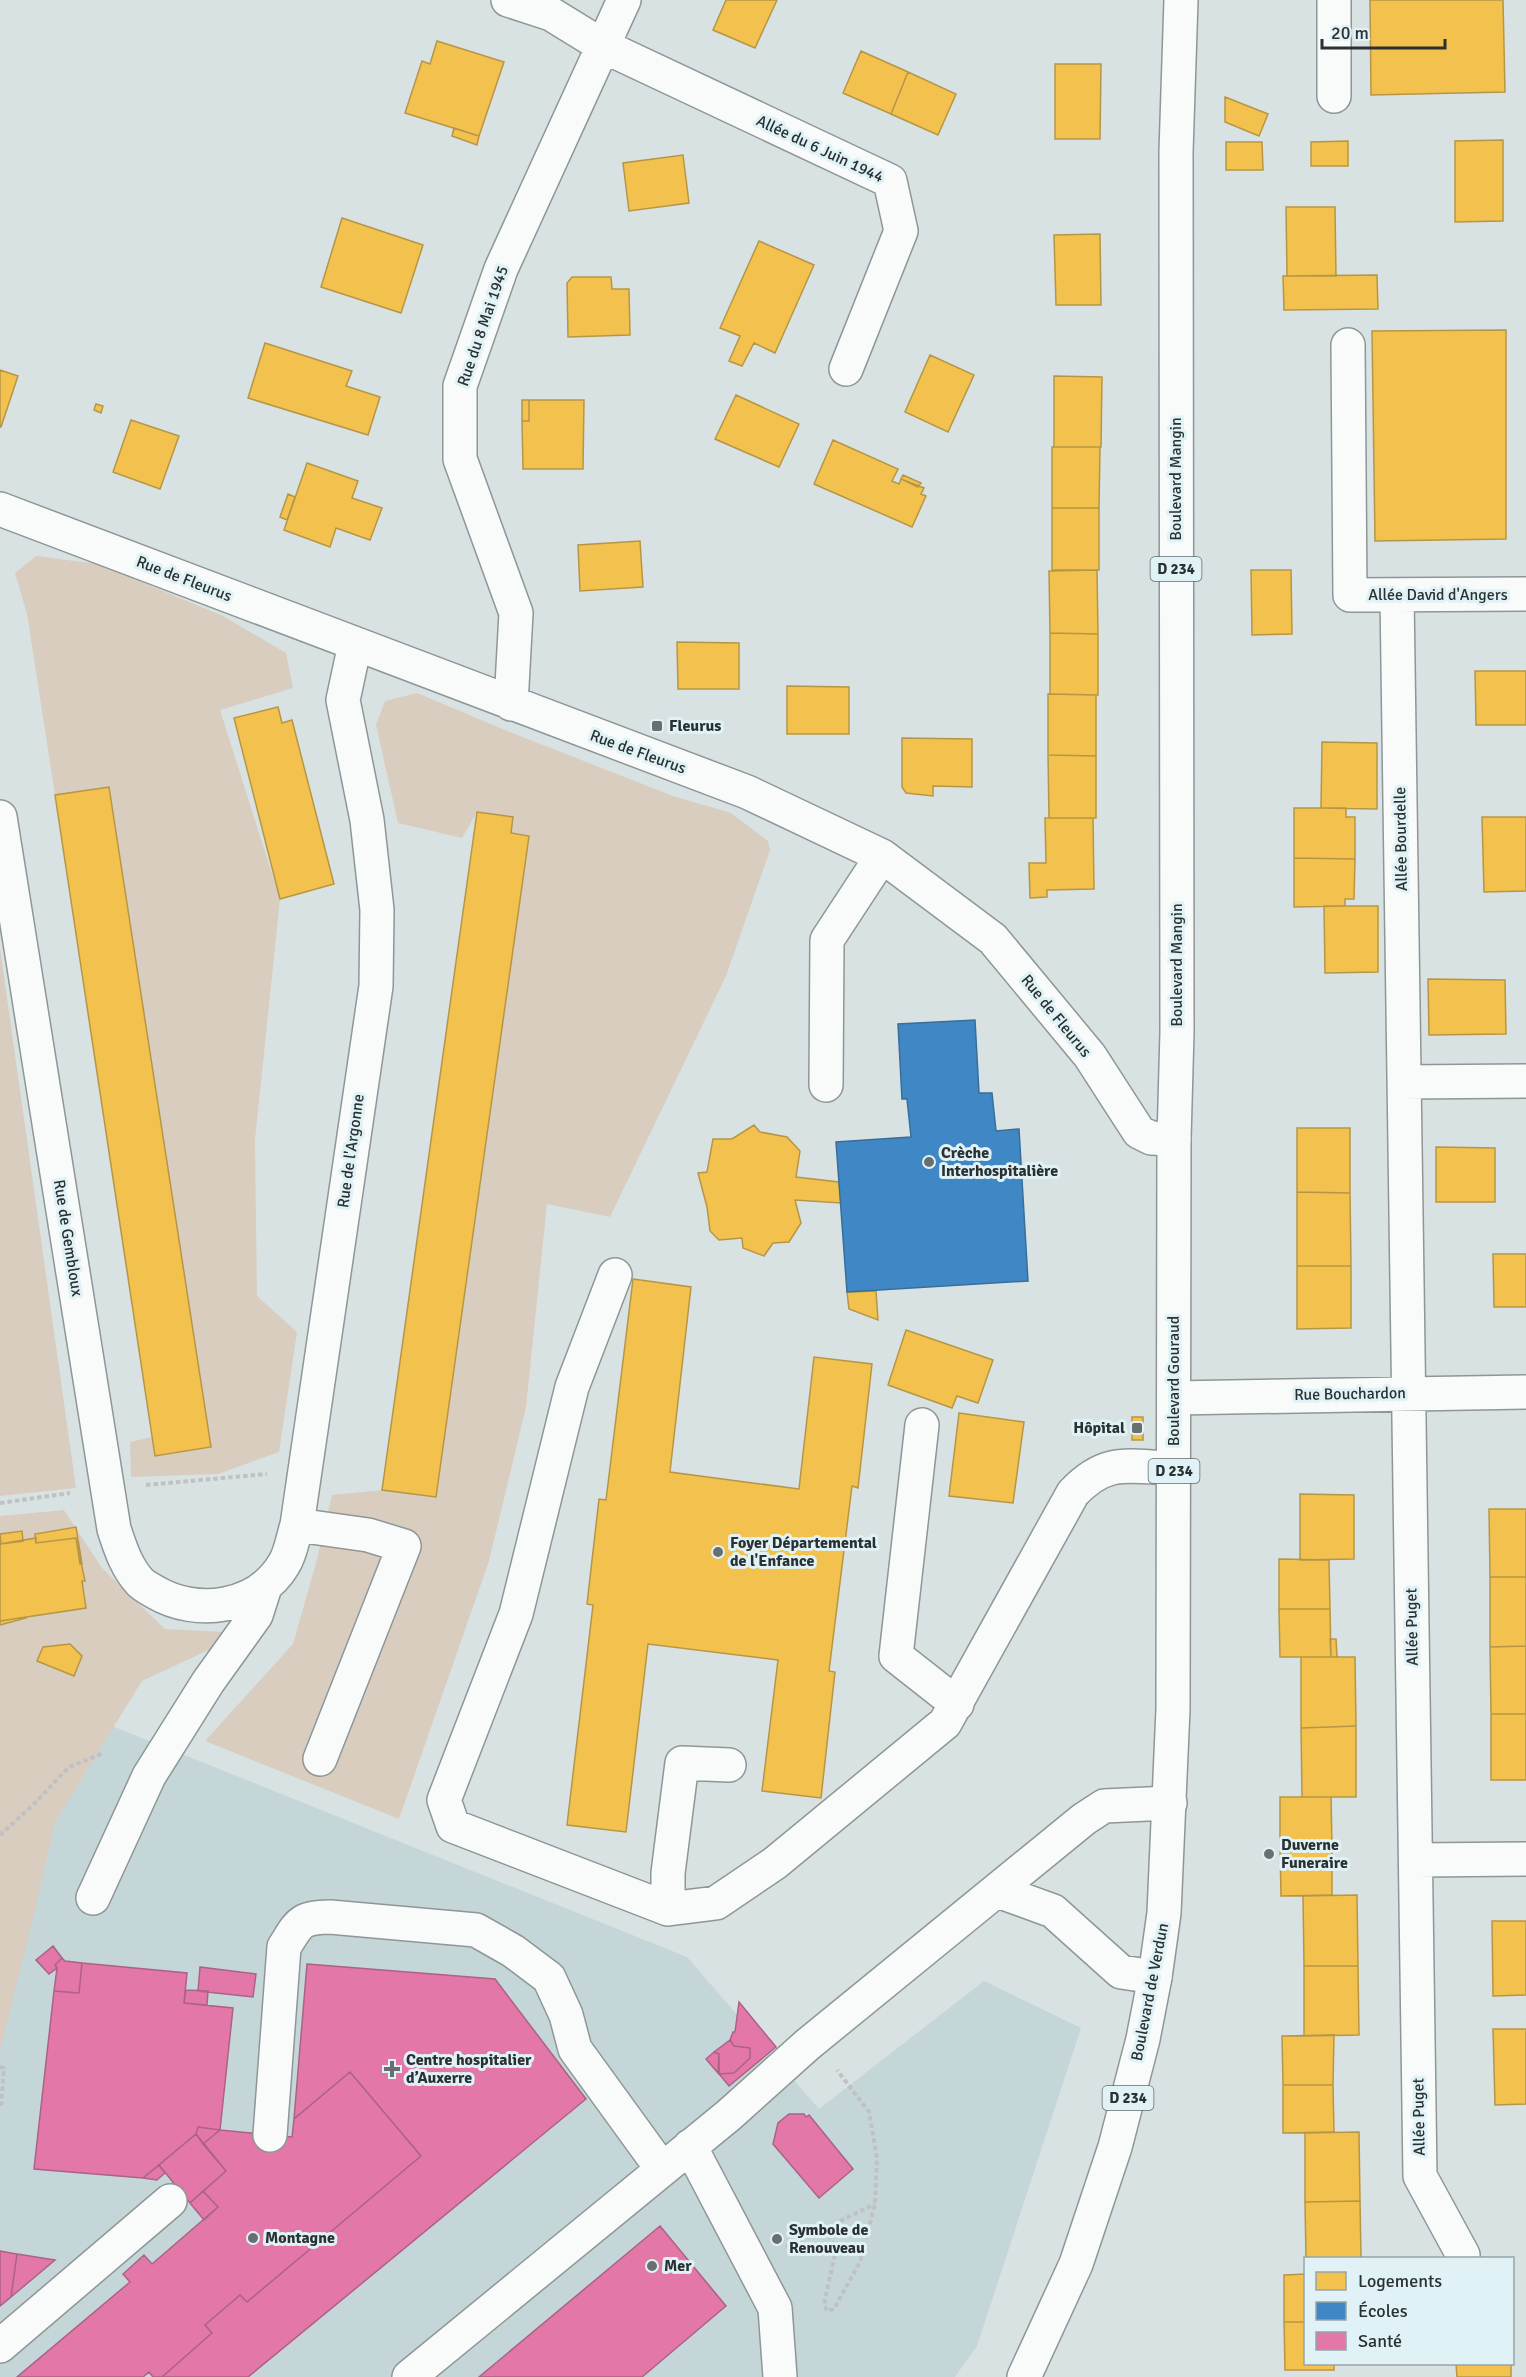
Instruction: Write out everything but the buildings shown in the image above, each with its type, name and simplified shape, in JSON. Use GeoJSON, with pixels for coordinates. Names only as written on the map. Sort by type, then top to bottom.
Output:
{"type":"FeatureCollection","features":[{"type":"Feature","properties":{"kind":"street"},"geometry":{"type":"LineString","coordinates":[[508,0],[551,14],[603,46]]}},
{"type":"Feature","properties":{"kind":"street","name":"Rue du 8 Mai 1945"},"geometry":{"type":"LineString","coordinates":[[512,704],[516,613],[460,459],[460,387],[501,269],[624,0]]}},
{"type":"Feature","properties":{"kind":"street","name":"Boulevard Mangin"},"geometry":{"type":"LineString","coordinates":[[1174,1139],[1177,1032],[1176,152],[1181,0]]}},
{"type":"Feature","properties":{"kind":"street"},"geometry":{"type":"LineString","coordinates":[[1334,0],[1334,96]]}},
{"type":"Feature","properties":{"kind":"street","name":"Allée du 6 Juin 1944"},"geometry":{"type":"LineString","coordinates":[[603,46],[890,181],[901,231],[846,369]]}},
{"type":"Feature","properties":{"kind":"street","name":"Allée David d'Angers"},"geometry":{"type":"LineString","coordinates":[[1348,345],[1350,596],[1526,594]]}},
{"type":"Feature","properties":{"kind":"street","name":"Rue de Fleurus"},"geometry":{"type":"LineString","coordinates":[[0,509],[747,792],[882,856],[993,939],[1090,1056],[1139,1132],[1151,1138],[1174,1139]]}},
{"type":"Feature","properties":{"kind":"street","name":"Allée Bourdelle"},"geometry":{"type":"LineString","coordinates":[[1397,595],[1409,1393]]}},
{"type":"Feature","properties":{"kind":"street","name":"Rue de l'Argonne"},"geometry":{"type":"LineString","coordinates":[[206,1608],[236,1602],[265,1587],[285,1564],[297,1525],[303,1471],[376,986],[377,910],[367,820],[344,700],[355,644]]}},
{"type":"Feature","properties":{"kind":"street","name":"Rue de Gembloux"},"geometry":{"type":"LineString","coordinates":[[0,818],[114,1529],[123,1557],[141,1583],[169,1601],[206,1608]]}},
{"type":"Feature","properties":{"kind":"street"},"geometry":{"type":"LineString","coordinates":[[826,1084],[827,940],[882,856]]}},
{"type":"Feature","properties":{"kind":"street"},"geometry":{"type":"LineString","coordinates":[[1404,1082],[1526,1082]]}},
{"type":"Feature","properties":{"kind":"street","name":"Boulevard Gouraud"},"geometry":{"type":"LineString","coordinates":[[1170,1803],[1173,1709],[1175,1398],[1174,1139]]}},
{"type":"Feature","properties":{"kind":"street"},"geometry":{"type":"LineString","coordinates":[[615,1275],[572,1387],[516,1614],[444,1800],[453,1826],[668,1909],[716,1903],[775,1863],[945,1723],[1073,1494],[1088,1478],[1110,1467],[1174,1468]]}},
{"type":"Feature","properties":{"kind":"street","name":"Rue Bouchardon"},"geometry":{"type":"LineString","coordinates":[[1175,1398],[1526,1392]]}},
{"type":"Feature","properties":{"kind":"street","name":"Allée Puget"},"geometry":{"type":"LineString","coordinates":[[1409,1393],[1420,2176],[1463,2255]]}},
{"type":"Feature","properties":{"kind":"street"},"geometry":{"type":"LineString","coordinates":[[922,1425],[896,1656],[957,1704]]}},
{"type":"Feature","properties":{"kind":"street"},"geometry":{"type":"LineString","coordinates":[[297,1525],[368,1535],[404,1546],[320,1759]]}},
{"type":"Feature","properties":{"kind":"street"},"geometry":{"type":"LineString","coordinates":[[93,1898],[150,1776],[208,1682],[256,1615],[265,1587]]}},
{"type":"Feature","properties":{"kind":"street"},"geometry":{"type":"LineString","coordinates":[[668,1909],[668,1873],[682,1762],[729,1765]]}},
{"type":"Feature","properties":{"kind":"street"},"geometry":{"type":"LineString","coordinates":[[409,2377],[729,2115],[807,2045],[1084,1819],[1104,1806],[1170,1803]]}},
{"type":"Feature","properties":{"kind":"street","name":"Boulevard de Verdun"},"geometry":{"type":"LineString","coordinates":[[1024,2377],[1076,2264],[1115,2147],[1143,2039],[1164,1913],[1170,1803]]}},
{"type":"Feature","properties":{"kind":"street"},"geometry":{"type":"LineString","coordinates":[[1416,1860],[1526,1860]]}},
{"type":"Feature","properties":{"kind":"street"},"geometry":{"type":"LineString","coordinates":[[998,1891],[1053,1911],[1120,1972],[1155,1977]]}},
{"type":"Feature","properties":{"kind":"street"},"geometry":{"type":"LineString","coordinates":[[270,2135],[284,1947],[298,1926],[309,1917],[330,1917],[476,1930],[513,1951],[549,1978],[566,2014],[575,2049],[662,2169]]}},
{"type":"Feature","properties":{"kind":"street"},"geometry":{"type":"LineString","coordinates":[[690,2146],[775,2308],[780,2377]]}},
{"type":"Feature","properties":{"kind":"street"},"geometry":{"type":"LineString","coordinates":[[0,2346],[170,2201]]}},
{"type":"Feature","properties":{"kind":"path"},"geometry":{"type":"LineString","coordinates":[[0,1503],[108,1488],[303,1471]]}},
{"type":"Feature","properties":{"kind":"path"},"geometry":{"type":"LineString","coordinates":[[0,1835],[69,1767],[104,1753]]}},
{"type":"Feature","properties":{"kind":"path"},"geometry":{"type":"LineString","coordinates":[[0,2067],[4,2068],[1,2108]]}},
{"type":"Feature","properties":{"kind":"path"},"geometry":{"type":"LineString","coordinates":[[825,2228],[836,2249],[824,2304],[827,2311],[834,2309],[860,2262],[875,2204],[877,2158],[869,2112],[836,2068]]}},
{"type":"Feature","properties":{"kind":"path"},"geometry":{"type":"LineString","coordinates":[[784,2248],[875,2204]]}},
{"type":"Feature","properties":{"kind":"shaded area"},"geometry":{"type":"Polygon","coordinates":[[[36,556],[98,564],[223,616],[286,653],[293,688],[220,710],[280,899],[255,1140],[257,1296],[297,1332],[279,1452],[218,1474],[131,1477],[130,1442],[152,1437],[156,1456],[211,1447],[109,788],[55,795],[27,614],[15,573],[36,556]]]}},
{"type":"Feature","properties":{"kind":"shaded area"},"geometry":{"type":"Polygon","coordinates":[[[417,693],[673,796],[731,813],[768,841],[770,850],[726,976],[610,1217],[547,1204],[526,1407],[489,1561],[399,1819],[205,1741],[293,1644],[332,1495],[382,1490],[436,1497],[528,836],[511,833],[513,817],[477,812],[462,838],[398,823],[376,725],[385,701],[417,693]]]}},
{"type":"Feature","properties":{"kind":"shaded area"},"geometry":{"type":"Polygon","coordinates":[[[0,948],[76,1488],[0,1496],[0,948]]]}},
{"type":"Feature","properties":{"kind":"shaded area"},"geometry":{"type":"Polygon","coordinates":[[[64,1510],[102,1568],[165,1629],[245,1633],[142,1681],[55,1822],[0,2050],[0,1516],[64,1510]]]}},
{"type":"Feature","properties":{"kind":"shaded area","name":"Centre hospitalier d’Auxerre"},"geometry":{"type":"Polygon","coordinates":[[[0,1681],[687,1957],[819,2109],[984,1981],[1081,2028],[977,2346],[955,2377],[0,2377],[0,1681]]]}},
{"type":"Feature","properties":{"kind":"place","name":"Fleurus"},"geometry":{"type":"Point","coordinates":[657,726]}},
{"type":"Feature","properties":{"kind":"place","name":"Crèche Interhospitalière"},"geometry":{"type":"Point","coordinates":[929,1162]}},
{"type":"Feature","properties":{"kind":"place","name":"Hôpital"},"geometry":{"type":"Point","coordinates":[1137,1428]}},
{"type":"Feature","properties":{"kind":"place","name":"Foyer Départemental de l'Enfance"},"geometry":{"type":"Point","coordinates":[718,1552]}},
{"type":"Feature","properties":{"kind":"place","name":"Duverne Funeraire"},"geometry":{"type":"Point","coordinates":[1269,1854]}},
{"type":"Feature","properties":{"kind":"place","name":"Centre hospitalier d’Auxerre"},"geometry":{"type":"Point","coordinates":[392,2069]}},
{"type":"Feature","properties":{"kind":"place","name":"Montagne"},"geometry":{"type":"Point","coordinates":[253,2238]}},
{"type":"Feature","properties":{"kind":"place","name":"Symbole de Renouveau"},"geometry":{"type":"Point","coordinates":[777,2239]}},
{"type":"Feature","properties":{"kind":"place","name":"Mer"},"geometry":{"type":"Point","coordinates":[652,2266]}}]}
